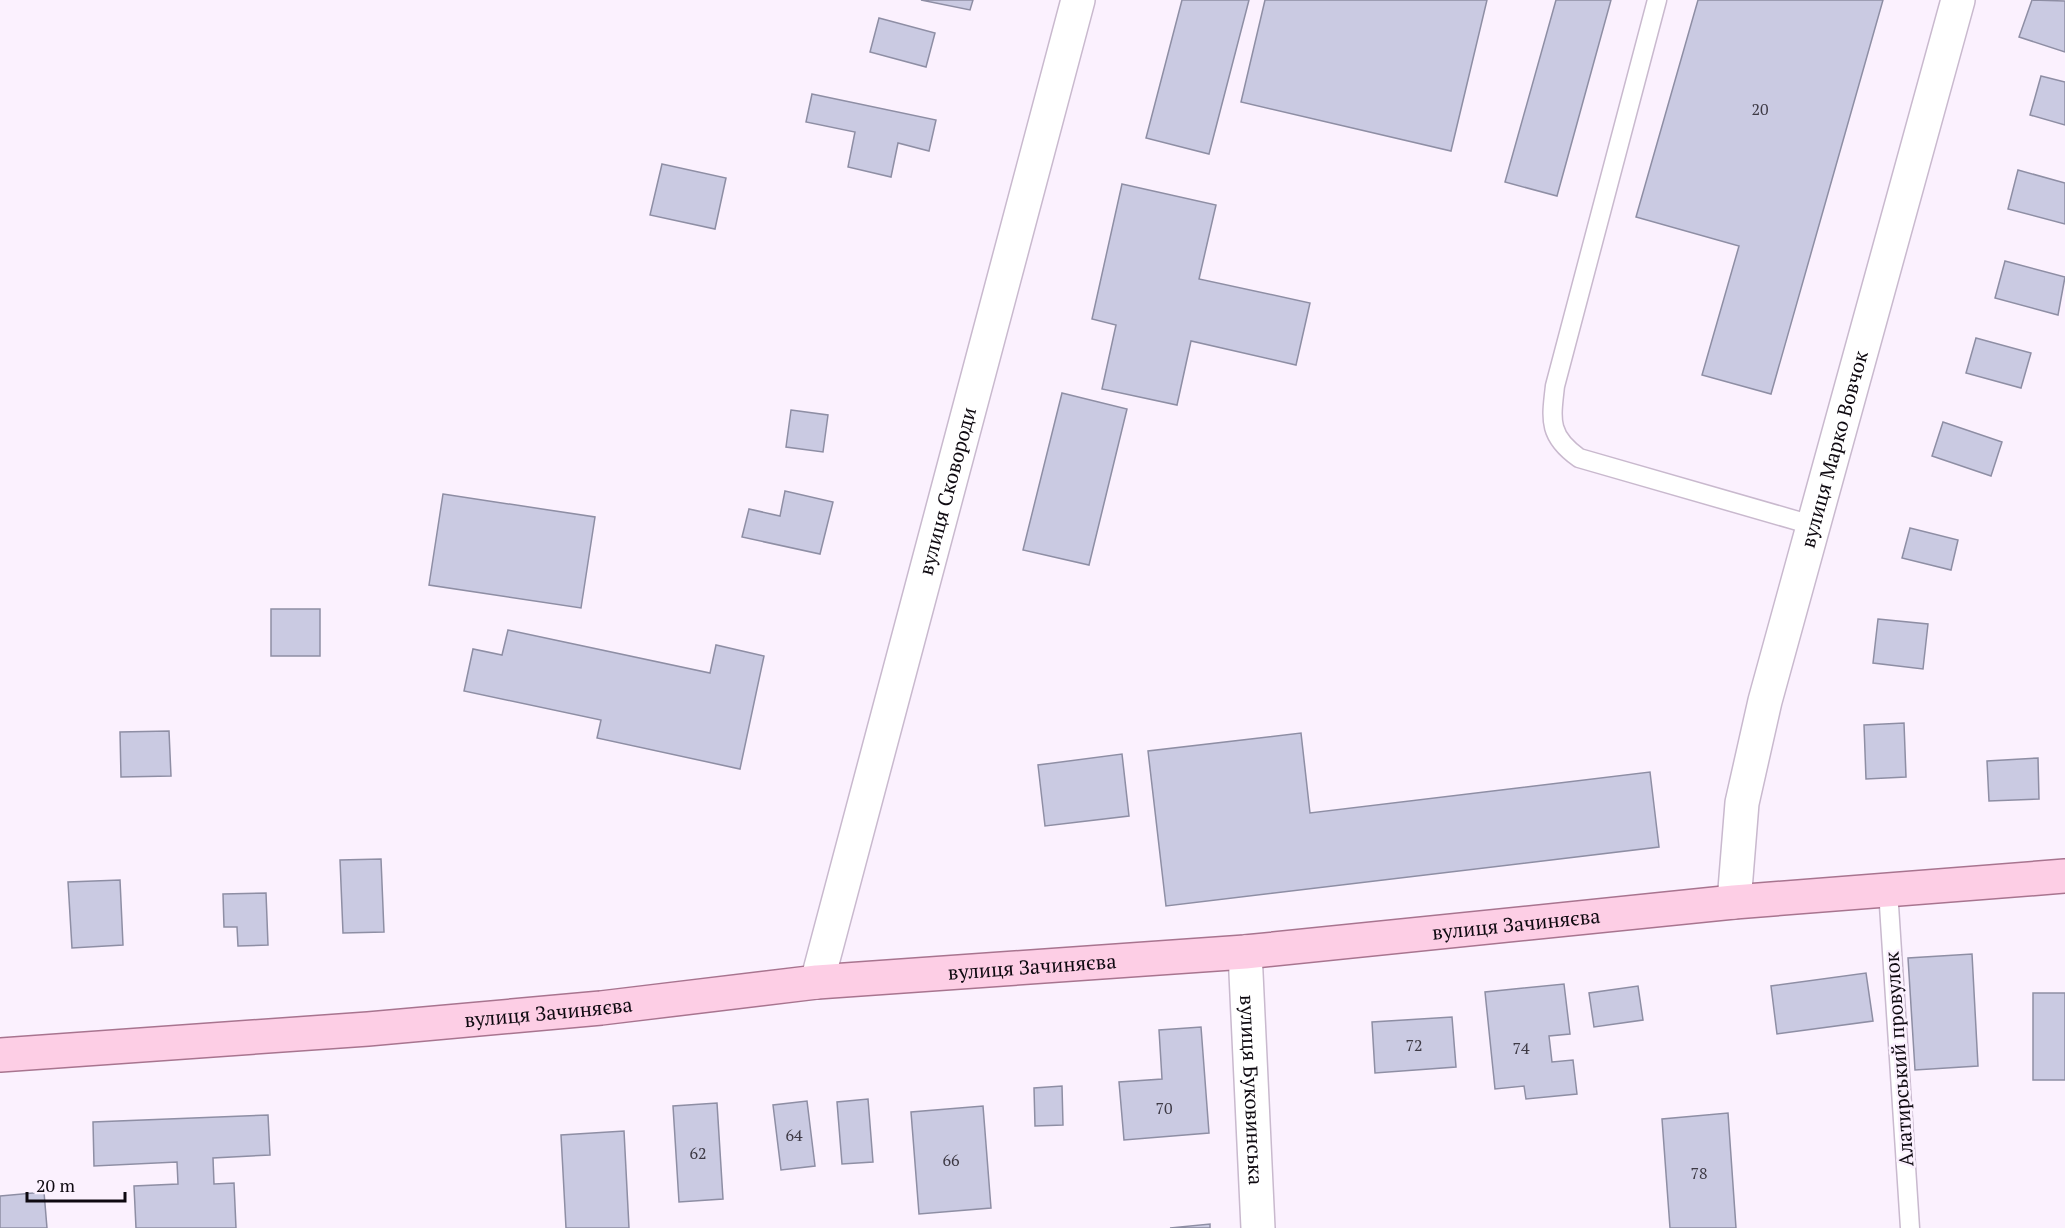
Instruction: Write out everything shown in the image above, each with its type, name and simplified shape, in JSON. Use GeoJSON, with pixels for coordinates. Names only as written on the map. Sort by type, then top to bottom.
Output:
{"type":"FeatureCollection","features":[{"type":"Feature","properties":{"kind":"main road","name":"вулиця Зачиняєва"},"geometry":{"type":"LineString","coordinates":[[0,1056],[368,1029],[601,1008],[817,982],[1245,952],[1734,902],[2065,876]]}},
{"type":"Feature","properties":{"kind":"street","name":"вулиця Сковороди"},"geometry":{"type":"LineString","coordinates":[[817,982],[1078,0]]}},
{"type":"Feature","properties":{"kind":"street","name":"вулиця Марко Вовчок"},"geometry":{"type":"LineString","coordinates":[[1734,902],[1742,803],[1765,701],[1958,0]]}},
{"type":"Feature","properties":{"kind":"street","name":"вулиця Буковинська"},"geometry":{"type":"LineString","coordinates":[[1245,952],[1258,1228]]}},
{"type":"Feature","properties":{"kind":"lane"},"geometry":{"type":"LineString","coordinates":[[1657,0],[1555,386],[1552,411],[1555,435],[1563,447],[1579,458],[1812,525]]}},
{"type":"Feature","properties":{"kind":"lane","name":"Алатирський провулок"},"geometry":{"type":"LineString","coordinates":[[1888,890],[1910,1228]]}},
{"type":"Feature","properties":{"kind":"building"},"geometry":{"type":"Polygon","coordinates":[[[921,0],[973,0],[970,10],[921,0]]]}},
{"type":"Feature","properties":{"kind":"building"},"geometry":{"type":"Polygon","coordinates":[[[1182,0],[1249,0],[1209,154],[1146,138],[1182,0]]]}},
{"type":"Feature","properties":{"kind":"building"},"geometry":{"type":"Polygon","coordinates":[[[1265,0],[1487,0],[1451,151],[1241,102],[1265,0]]]}},
{"type":"Feature","properties":{"kind":"building"},"geometry":{"type":"Polygon","coordinates":[[[1556,0],[1611,0],[1557,196],[1505,182],[1556,0]]]}},
{"type":"Feature","properties":{"kind":"building"},"geometry":{"type":"Polygon","coordinates":[[[1698,0],[1883,0],[1771,394],[1702,375],[1739,246],[1636,217],[1698,0]]]}},
{"type":"Feature","properties":{"kind":"building"},"geometry":{"type":"Polygon","coordinates":[[[2032,0],[2065,1],[2065,52],[2019,37],[2032,0]]]}},
{"type":"Feature","properties":{"kind":"building"},"geometry":{"type":"Polygon","coordinates":[[[879,18],[935,33],[926,67],[870,52],[879,18]]]}},
{"type":"Feature","properties":{"kind":"building"},"geometry":{"type":"Polygon","coordinates":[[[2041,76],[2065,82],[2065,125],[2030,115],[2041,76]]]}},
{"type":"Feature","properties":{"kind":"building"},"geometry":{"type":"Polygon","coordinates":[[[812,94],[936,120],[929,151],[898,143],[891,177],[848,167],[855,132],[806,122],[812,94]]]}},
{"type":"Feature","properties":{"kind":"building"},"geometry":{"type":"Polygon","coordinates":[[[662,164],[726,178],[715,229],[650,215],[662,164]]]}},
{"type":"Feature","properties":{"kind":"building"},"geometry":{"type":"Polygon","coordinates":[[[2018,170],[2065,183],[2065,224],[2008,209],[2018,170]]]}},
{"type":"Feature","properties":{"kind":"building"},"geometry":{"type":"Polygon","coordinates":[[[1122,184],[1216,205],[1199,279],[1310,303],[1296,365],[1191,341],[1177,405],[1102,389],[1116,325],[1092,319],[1122,184]]]}},
{"type":"Feature","properties":{"kind":"building"},"geometry":{"type":"Polygon","coordinates":[[[2005,261],[2065,277],[2058,315],[1995,298],[2005,261]]]}},
{"type":"Feature","properties":{"kind":"building"},"geometry":{"type":"Polygon","coordinates":[[[1976,338],[2031,353],[2021,388],[1966,373],[1976,338]]]}},
{"type":"Feature","properties":{"kind":"building"},"geometry":{"type":"Polygon","coordinates":[[[1062,393],[1127,409],[1089,565],[1023,550],[1062,393]]]}},
{"type":"Feature","properties":{"kind":"building"},"geometry":{"type":"Polygon","coordinates":[[[791,410],[828,415],[823,452],[786,447],[791,410]]]}},
{"type":"Feature","properties":{"kind":"building"},"geometry":{"type":"Polygon","coordinates":[[[1943,422],[2002,442],[1991,476],[1932,456],[1943,422]]]}},
{"type":"Feature","properties":{"kind":"building"},"geometry":{"type":"Polygon","coordinates":[[[785,491],[833,502],[820,554],[742,537],[749,509],[780,516],[785,491]]]}},
{"type":"Feature","properties":{"kind":"building"},"geometry":{"type":"Polygon","coordinates":[[[443,494],[595,517],[581,608],[429,585],[443,494]]]}},
{"type":"Feature","properties":{"kind":"building"},"geometry":{"type":"Polygon","coordinates":[[[1910,528],[1958,540],[1951,570],[1902,558],[1910,528]]]}},
{"type":"Feature","properties":{"kind":"building"},"geometry":{"type":"Polygon","coordinates":[[[271,609],[320,609],[320,656],[271,656],[271,609]]]}},
{"type":"Feature","properties":{"kind":"building"},"geometry":{"type":"Polygon","coordinates":[[[1878,619],[1928,624],[1923,669],[1873,663],[1878,619]]]}},
{"type":"Feature","properties":{"kind":"building"},"geometry":{"type":"Polygon","coordinates":[[[508,630],[710,673],[716,645],[764,656],[740,769],[597,738],[601,720],[464,691],[473,649],[502,655],[508,630]]]}},
{"type":"Feature","properties":{"kind":"building"},"geometry":{"type":"Polygon","coordinates":[[[1904,723],[1906,777],[1866,779],[1864,725],[1904,723]]]}},
{"type":"Feature","properties":{"kind":"building"},"geometry":{"type":"Polygon","coordinates":[[[169,731],[171,776],[121,777],[120,732],[169,731]]]}},
{"type":"Feature","properties":{"kind":"building"},"geometry":{"type":"Polygon","coordinates":[[[1301,733],[1310,813],[1650,772],[1659,847],[1166,906],[1148,751],[1301,733]]]}},
{"type":"Feature","properties":{"kind":"building"},"geometry":{"type":"Polygon","coordinates":[[[1122,754],[1129,816],[1045,826],[1038,765],[1122,754]]]}},
{"type":"Feature","properties":{"kind":"building"},"geometry":{"type":"Polygon","coordinates":[[[2038,758],[2039,799],[1989,801],[1987,761],[2038,758]]]}},
{"type":"Feature","properties":{"kind":"building"},"geometry":{"type":"Polygon","coordinates":[[[381,859],[384,932],[343,933],[340,860],[381,859]]]}},
{"type":"Feature","properties":{"kind":"building"},"geometry":{"type":"Polygon","coordinates":[[[120,880],[123,945],[72,948],[68,882],[120,880]]]}},
{"type":"Feature","properties":{"kind":"building"},"geometry":{"type":"Polygon","coordinates":[[[266,893],[268,945],[238,946],[237,927],[224,927],[223,894],[266,893]]]}},
{"type":"Feature","properties":{"kind":"building"},"geometry":{"type":"Polygon","coordinates":[[[1972,954],[1978,1066],[1915,1070],[1908,958],[1972,954]]]}},
{"type":"Feature","properties":{"kind":"building"},"geometry":{"type":"Polygon","coordinates":[[[1866,973],[1873,1021],[1777,1034],[1771,986],[1866,973]]]}},
{"type":"Feature","properties":{"kind":"building"},"geometry":{"type":"Polygon","coordinates":[[[1564,984],[1570,1034],[1549,1036],[1552,1062],[1573,1060],[1577,1094],[1526,1099],[1524,1086],[1495,1089],[1485,992],[1564,984]]]}},
{"type":"Feature","properties":{"kind":"building"},"geometry":{"type":"Polygon","coordinates":[[[1638,986],[1643,1020],[1594,1027],[1589,993],[1638,986]]]}},
{"type":"Feature","properties":{"kind":"building"},"geometry":{"type":"Polygon","coordinates":[[[2033,993],[2065,993],[2065,1080],[2033,1080],[2033,993]]]}},
{"type":"Feature","properties":{"kind":"building"},"geometry":{"type":"Polygon","coordinates":[[[1452,1017],[1456,1067],[1375,1073],[1372,1022],[1452,1017]]]}},
{"type":"Feature","properties":{"kind":"building"},"geometry":{"type":"Polygon","coordinates":[[[1201,1027],[1209,1133],[1124,1140],[1119,1082],[1162,1079],[1159,1030],[1201,1027]]]}},
{"type":"Feature","properties":{"kind":"building"},"geometry":{"type":"Polygon","coordinates":[[[1062,1086],[1063,1125],[1035,1126],[1034,1088],[1062,1086]]]}},
{"type":"Feature","properties":{"kind":"building"},"geometry":{"type":"Polygon","coordinates":[[[868,1099],[873,1162],[842,1164],[837,1102],[868,1099]]]}},
{"type":"Feature","properties":{"kind":"building"},"geometry":{"type":"Polygon","coordinates":[[[807,1101],[815,1166],[781,1170],[773,1105],[807,1101]]]}},
{"type":"Feature","properties":{"kind":"building"},"geometry":{"type":"Polygon","coordinates":[[[717,1103],[723,1199],[679,1202],[673,1106],[717,1103]]]}},
{"type":"Feature","properties":{"kind":"building"},"geometry":{"type":"Polygon","coordinates":[[[983,1106],[991,1208],[919,1214],[911,1112],[983,1106]]]}},
{"type":"Feature","properties":{"kind":"building"},"geometry":{"type":"Polygon","coordinates":[[[1728,1113],[1736,1228],[1670,1228],[1662,1119],[1728,1113]]]}},
{"type":"Feature","properties":{"kind":"building"},"geometry":{"type":"Polygon","coordinates":[[[268,1115],[270,1155],[213,1158],[214,1184],[234,1183],[236,1228],[136,1228],[134,1186],[178,1184],[177,1162],[94,1166],[93,1122],[268,1115]]]}},
{"type":"Feature","properties":{"kind":"building"},"geometry":{"type":"Polygon","coordinates":[[[624,1131],[629,1228],[566,1228],[561,1135],[624,1131]]]}},
{"type":"Feature","properties":{"kind":"building"},"geometry":{"type":"Polygon","coordinates":[[[44,1192],[47,1228],[0,1228],[0,1196],[44,1192]]]}},
{"type":"Feature","properties":{"kind":"building"},"geometry":{"type":"Polygon","coordinates":[[[1210,1224],[1210,1228],[1170,1228],[1210,1224]]]}}]}
